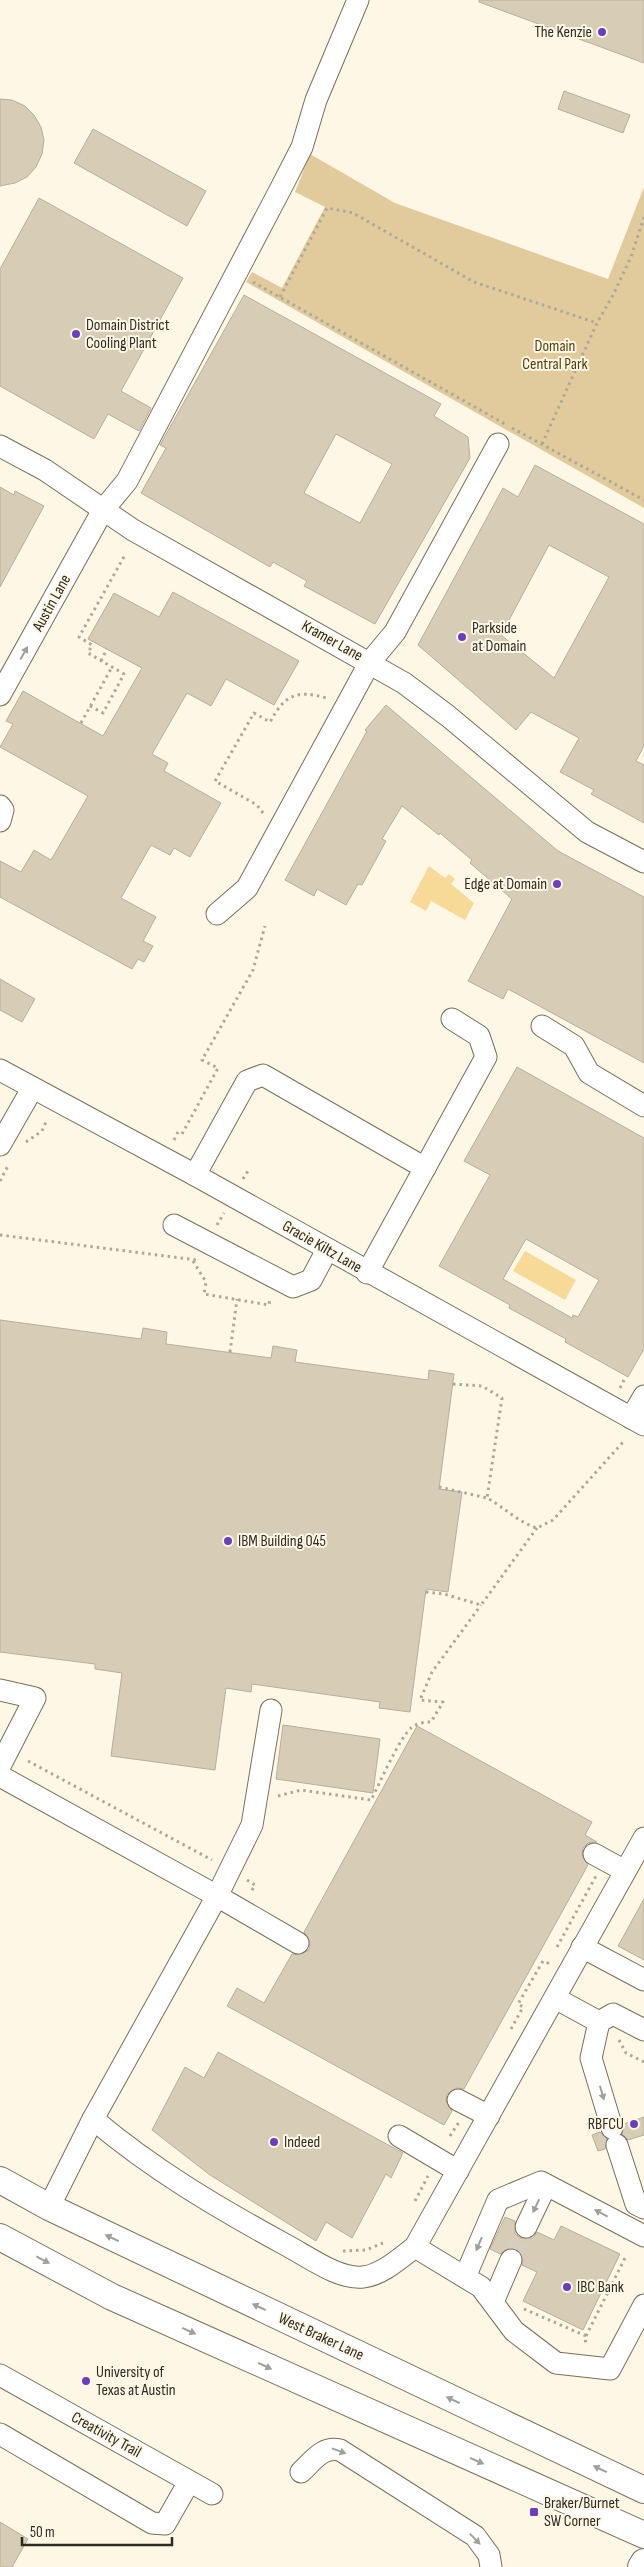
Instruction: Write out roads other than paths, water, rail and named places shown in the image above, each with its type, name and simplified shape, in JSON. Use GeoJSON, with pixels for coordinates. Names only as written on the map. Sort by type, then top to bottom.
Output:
{"type":"FeatureCollection","features":[{"type":"Feature","properties":{"kind":"main road","name":"West Braker Lane"},"geometry":{"type":"LineString","coordinates":[[0,2180],[49,2208],[644,2490]]}},
{"type":"Feature","properties":{"kind":"main road"},"geometry":{"type":"LineString","coordinates":[[0,2237],[112,2297],[644,2535]]}},
{"type":"Feature","properties":{"kind":"main road"},"geometry":{"type":"LineString","coordinates":[[641,2567],[644,2562]]}},
{"type":"Feature","properties":{"kind":"street","name":"Austin Lane"},"geometry":{"type":"LineString","coordinates":[[0,695],[103,510],[127,481],[298,155],[316,100],[358,0]]}},
{"type":"Feature","properties":{"kind":"street"},"geometry":{"type":"LineString","coordinates":[[217,914],[247,888],[370,662],[395,632],[498,444]]}},
{"type":"Feature","properties":{"kind":"street","name":"Kramer Lane"},"geometry":{"type":"LineString","coordinates":[[0,446],[45,470],[103,510],[188,561],[370,662],[404,683],[442,711],[587,832],[644,862]]}},
{"type":"Feature","properties":{"kind":"street"},"geometry":{"type":"LineString","coordinates":[[0,806],[3,810],[0,820]]}},
{"type":"Feature","properties":{"kind":"street"},"geometry":{"type":"LineString","coordinates":[[367,1273],[486,1057],[479,1036],[452,1019]]}},
{"type":"Feature","properties":{"kind":"street"},"geometry":{"type":"LineString","coordinates":[[542,1026],[574,1046],[589,1074],[644,1106]]}},
{"type":"Feature","properties":{"kind":"street","name":"Gracie Kiltz Lane"},"geometry":{"type":"LineString","coordinates":[[0,1070],[195,1175],[367,1273],[637,1421]]}},
{"type":"Feature","properties":{"kind":"street"},"geometry":{"type":"LineString","coordinates":[[195,1175],[247,1081],[264,1075],[425,1168]]}},
{"type":"Feature","properties":{"kind":"street"},"geometry":{"type":"LineString","coordinates":[[0,1145],[32,1088]]}},
{"type":"Feature","properties":{"kind":"street"},"geometry":{"type":"LineString","coordinates":[[174,1225],[293,1287],[311,1280],[327,1250]]}},
{"type":"Feature","properties":{"kind":"street"},"geometry":{"type":"LineString","coordinates":[[637,1421],[644,1396]]}},
{"type":"Feature","properties":{"kind":"street"},"geometry":{"type":"LineString","coordinates":[[0,1690],[35,1698],[0,1766]]}},
{"type":"Feature","properties":{"kind":"street"},"geometry":{"type":"LineString","coordinates":[[49,2208],[93,2119],[217,1896],[252,1825],[271,1710]]}},
{"type":"Feature","properties":{"kind":"street"},"geometry":{"type":"LineString","coordinates":[[0,1776],[298,1943]]}},
{"type":"Feature","properties":{"kind":"street"},"geometry":{"type":"LineString","coordinates":[[93,2119],[123,2145],[207,2202],[336,2273],[362,2277],[389,2266],[415,2247],[644,1838]]}},
{"type":"Feature","properties":{"kind":"street"},"geometry":{"type":"LineString","coordinates":[[599,1857],[625,1871]]}},
{"type":"Feature","properties":{"kind":"street"},"geometry":{"type":"LineString","coordinates":[[582,1947],[644,1980]]}},
{"type":"Feature","properties":{"kind":"street"},"geometry":{"type":"LineString","coordinates":[[555,1998],[599,2022]]}},
{"type":"Feature","properties":{"kind":"street"},"geometry":{"type":"LineString","coordinates":[[644,2030],[613,2014],[599,2022],[591,2058],[636,2204],[644,2208]]}},
{"type":"Feature","properties":{"kind":"street"},"geometry":{"type":"LineString","coordinates":[[463,2102],[489,2116]]}},
{"type":"Feature","properties":{"kind":"street"},"geometry":{"type":"LineString","coordinates":[[398,2136],[458,2172]]}},
{"type":"Feature","properties":{"kind":"street"},"geometry":{"type":"LineString","coordinates":[[465,2278],[498,2200],[541,2182],[644,2236]]}},
{"type":"Feature","properties":{"kind":"street"},"geometry":{"type":"LineString","coordinates":[[526,2227],[546,2185]]}},
{"type":"Feature","properties":{"kind":"street"},"geometry":{"type":"LineString","coordinates":[[415,2247],[481,2287],[514,2331],[556,2363],[610,2369],[644,2305]]}},
{"type":"Feature","properties":{"kind":"street"},"geometry":{"type":"LineString","coordinates":[[493,2302],[511,2260]]}},
{"type":"Feature","properties":{"kind":"street","name":"Creativity Trail"},"geometry":{"type":"LineString","coordinates":[[2,2383],[212,2494]]}},
{"type":"Feature","properties":{"kind":"street"},"geometry":{"type":"LineString","coordinates":[[0,2434],[152,2523],[165,2524],[189,2482]]}},
{"type":"Feature","properties":{"kind":"street"},"geometry":{"type":"LineString","coordinates":[[301,2472],[323,2450],[330,2448],[340,2450],[475,2536],[489,2555],[491,2567]]}},
{"type":"Feature","properties":{"kind":"tunnel"},"geometry":{"type":"LineString","coordinates":[[511,2260],[526,2227]]}},
{"type":"Feature","properties":{"kind":"place","name":"The Kenzie"},"geometry":{"type":"Point","coordinates":[602,32]}},
{"type":"Feature","properties":{"kind":"place","name":"Domain District Cooling Plant"},"geometry":{"type":"Point","coordinates":[76,334]}},
{"type":"Feature","properties":{"kind":"place","name":"Parkside at Domain"},"geometry":{"type":"Point","coordinates":[462,637]}},
{"type":"Feature","properties":{"kind":"place","name":"Edge at Domain"},"geometry":{"type":"Point","coordinates":[557,884]}},
{"type":"Feature","properties":{"kind":"place","name":"IBM Building 045"},"geometry":{"type":"Point","coordinates":[228,1541]}},
{"type":"Feature","properties":{"kind":"place","name":"RBFCU"},"geometry":{"type":"Point","coordinates":[634,2124]}},
{"type":"Feature","properties":{"kind":"place","name":"Indeed"},"geometry":{"type":"Point","coordinates":[274,2142]}},
{"type":"Feature","properties":{"kind":"place","name":"IBC Bank"},"geometry":{"type":"Point","coordinates":[567,2287]}},
{"type":"Feature","properties":{"kind":"place","name":"University of Texas at Austin"},"geometry":{"type":"Point","coordinates":[86,2381]}},
{"type":"Feature","properties":{"kind":"place","name":"Braker/Burnet SW Corner"},"geometry":{"type":"Point","coordinates":[534,2512]}},
{"type":"Feature","properties":{"kind":"park label","name":"Domain Central Park"},"geometry":{"type":"Point","coordinates":[555,355]}}]}
